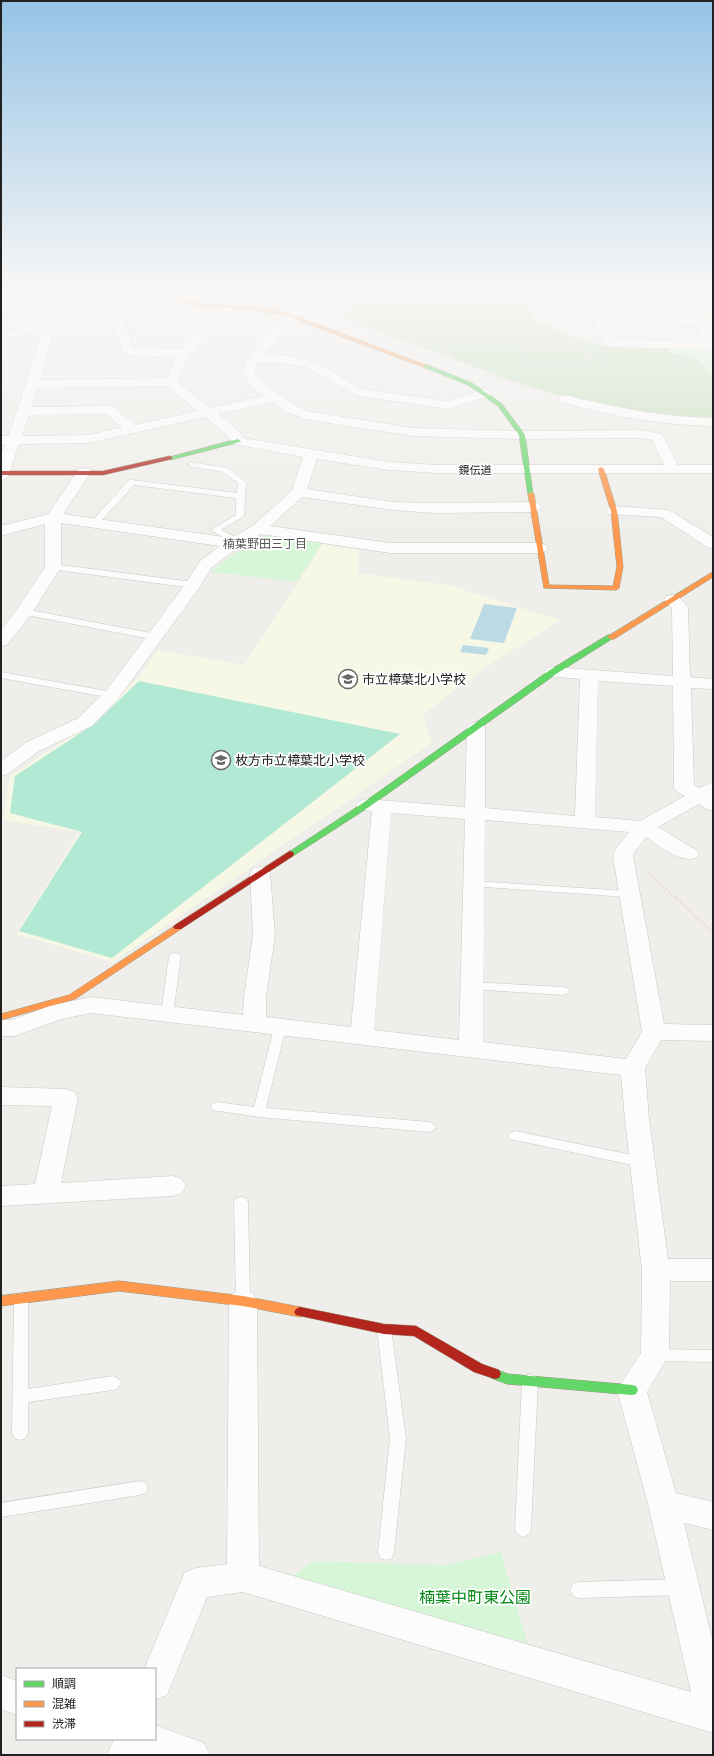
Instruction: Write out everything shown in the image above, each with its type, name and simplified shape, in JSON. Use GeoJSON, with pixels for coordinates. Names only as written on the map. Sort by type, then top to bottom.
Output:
{"type":"FeatureCollection","features":[{"type":"Feature","properties":{"kind":"street"},"geometry":{"type":"LineString","coordinates":[[33,384],[170,382],[235,435],[238,441],[117,471],[1,474],[7,440],[24,411],[36,375]]}},
{"type":"Feature","properties":{"kind":"street"},"geometry":{"type":"LineString","coordinates":[[170,382],[174,375]]}},
{"type":"Feature","properties":{"kind":"street"},"geometry":{"type":"LineString","coordinates":[[251,375],[257,384],[290,408],[304,415],[413,432],[522,435],[639,434],[657,437],[674,470]]}},
{"type":"Feature","properties":{"kind":"street"},"geometry":{"type":"LineString","coordinates":[[328,375],[358,392],[448,405],[485,393]]}},
{"type":"Feature","properties":{"kind":"street"},"geometry":{"type":"LineString","coordinates":[[447,375],[470,384],[485,393],[500,405],[522,435],[546,587],[616,588],[620,567],[614,511],[601,469]]}},
{"type":"Feature","properties":{"kind":"street"},"geometry":{"type":"LineString","coordinates":[[7,440],[89,440],[276,397]]}},
{"type":"Feature","properties":{"kind":"street"},"geometry":{"type":"LineString","coordinates":[[565,399],[587,406],[661,419],[713,422]]}},
{"type":"Feature","properties":{"kind":"street"},"geometry":{"type":"LineString","coordinates":[[24,411],[109,410],[132,429]]}},
{"type":"Feature","properties":{"kind":"street","name":"鏡伝道"},"geometry":{"type":"LineString","coordinates":[[238,441],[390,466],[438,469],[713,469]]}},
{"type":"Feature","properties":{"kind":"street"},"geometry":{"type":"LineString","coordinates":[[1,770],[32,747],[85,722],[112,695],[193,585],[206,564],[235,542],[258,529],[299,492],[311,454]]}},
{"type":"Feature","properties":{"kind":"street"},"geometry":{"type":"LineString","coordinates":[[1,641],[24,612],[53,567],[53,517],[84,472]]}},
{"type":"Feature","properties":{"kind":"street"},"geometry":{"type":"LineString","coordinates":[[299,492],[393,506],[434,508],[534,507]]}},
{"type":"Feature","properties":{"kind":"street"},"geometry":{"type":"LineString","coordinates":[[614,511],[664,513],[713,544]]}},
{"type":"Feature","properties":{"kind":"street"},"geometry":{"type":"LineString","coordinates":[[1,531],[53,517],[235,542]]}},
{"type":"Feature","properties":{"kind":"street"},"geometry":{"type":"LineString","coordinates":[[258,529],[390,548],[540,548]]}},
{"type":"Feature","properties":{"kind":"street"},"geometry":{"type":"LineString","coordinates":[[1,1017],[72,997],[260,873],[374,806],[476,728],[553,672],[713,574]]}},
{"type":"Feature","properties":{"kind":"street"},"geometry":{"type":"LineString","coordinates":[[672,600],[680,607],[684,788],[709,796]]}},
{"type":"Feature","properties":{"kind":"street"},"geometry":{"type":"LineString","coordinates":[[553,672],[713,684]]}},
{"type":"Feature","properties":{"kind":"street"},"geometry":{"type":"LineString","coordinates":[[585,822],[589,675]]}},
{"type":"Feature","properties":{"kind":"street"},"geometry":{"type":"LineString","coordinates":[[471,1049],[474,884],[473,814],[476,728]]}},
{"type":"Feature","properties":{"kind":"street"},"geometry":{"type":"LineString","coordinates":[[156,1681],[196,1583],[243,1577],[713,1715],[664,1504],[632,1390],[654,1355],[656,1270],[637,1119],[633,1068],[654,1032],[622,856],[643,827],[709,796]]}},
{"type":"Feature","properties":{"kind":"street"},"geometry":{"type":"LineString","coordinates":[[374,806],[643,827],[689,854]]}},
{"type":"Feature","properties":{"kind":"street"},"geometry":{"type":"LineString","coordinates":[[362,1036],[374,806]]}},
{"type":"Feature","properties":{"kind":"street"},"geometry":{"type":"LineString","coordinates":[[254,1024],[255,997],[264,935],[260,873]]}},
{"type":"Feature","properties":{"kind":"street"},"geometry":{"type":"LineString","coordinates":[[1,1028],[14,1028],[57,1012],[91,1004],[280,1028],[362,1036],[633,1068]]}},
{"type":"Feature","properties":{"kind":"street"},"geometry":{"type":"LineString","coordinates":[[654,1032],[713,1034]]}},
{"type":"Feature","properties":{"kind":"street"},"geometry":{"type":"LineString","coordinates":[[1,1096],[66,1098],[46,1193]]}},
{"type":"Feature","properties":{"kind":"street"},"geometry":{"type":"LineString","coordinates":[[1,1196],[173,1186]]}},
{"type":"Feature","properties":{"kind":"street"},"geometry":{"type":"LineString","coordinates":[[656,1270],[713,1270]]}},
{"type":"Feature","properties":{"kind":"street"},"geometry":{"type":"LineString","coordinates":[[1,1301],[119,1286],[243,1301],[384,1329],[416,1331],[478,1368],[507,1379],[632,1390]]}},
{"type":"Feature","properties":{"kind":"street"},"geometry":{"type":"LineString","coordinates":[[243,1301],[243,1577]]}},
{"type":"Feature","properties":{"kind":"street"},"geometry":{"type":"LineString","coordinates":[[664,1504],[713,1516]]}},
{"type":"Feature","properties":{"kind":"street"},"geometry":{"type":"LineString","coordinates":[[1,1692],[16,1698]]}},
{"type":"Feature","properties":{"kind":"street"},"geometry":{"type":"LineString","coordinates":[[125,1755],[132,1740]]}},
{"type":"Feature","properties":{"kind":"street"},"geometry":{"type":"LineString","coordinates":[[146,1740],[192,1755]]}},
{"type":"Feature","properties":{"kind":"lane"},"geometry":{"type":"LineString","coordinates":[[192,464],[225,470],[242,482],[240,516],[215,530],[235,542]]}},
{"type":"Feature","properties":{"kind":"lane"},"geometry":{"type":"LineString","coordinates":[[94,523],[132,482],[240,496]]}},
{"type":"Feature","properties":{"kind":"lane"},"geometry":{"type":"LineString","coordinates":[[53,567],[193,585]]}},
{"type":"Feature","properties":{"kind":"lane"},"geometry":{"type":"LineString","coordinates":[[24,612],[156,636]]}},
{"type":"Feature","properties":{"kind":"lane"},"geometry":{"type":"LineString","coordinates":[[1,675],[112,695]]}},
{"type":"Feature","properties":{"kind":"lane"},"geometry":{"type":"LineString","coordinates":[[474,884],[628,894]]}},
{"type":"Feature","properties":{"kind":"lane"},"geometry":{"type":"LineString","coordinates":[[167,1013],[175,956]]}},
{"type":"Feature","properties":{"kind":"lane"},"geometry":{"type":"LineString","coordinates":[[473,986],[564,992]]}},
{"type":"Feature","properties":{"kind":"lane"},"geometry":{"type":"LineString","coordinates":[[259,1112],[280,1028]]}},
{"type":"Feature","properties":{"kind":"lane"},"geometry":{"type":"LineString","coordinates":[[216,1107],[429,1127]]}},
{"type":"Feature","properties":{"kind":"lane"},"geometry":{"type":"LineString","coordinates":[[515,1136],[642,1162]]}},
{"type":"Feature","properties":{"kind":"lane"},"geometry":{"type":"LineString","coordinates":[[241,1202],[243,1301]]}},
{"type":"Feature","properties":{"kind":"lane"},"geometry":{"type":"LineString","coordinates":[[20,1433],[21,1299]]}},
{"type":"Feature","properties":{"kind":"lane"},"geometry":{"type":"LineString","coordinates":[[384,1329],[398,1438],[386,1552]]}},
{"type":"Feature","properties":{"kind":"lane"},"geometry":{"type":"LineString","coordinates":[[654,1355],[713,1356]]}},
{"type":"Feature","properties":{"kind":"lane"},"geometry":{"type":"LineString","coordinates":[[523,1529],[530,1381]]}},
{"type":"Feature","properties":{"kind":"lane"},"geometry":{"type":"LineString","coordinates":[[20,1397],[113,1383]]}},
{"type":"Feature","properties":{"kind":"lane"},"geometry":{"type":"LineString","coordinates":[[1,1510],[140,1488]]}},
{"type":"Feature","properties":{"kind":"lane"},"geometry":{"type":"LineString","coordinates":[[579,1590],[683,1587]]}},
{"type":"Feature","properties":{"kind":"path"},"geometry":{"type":"LineString","coordinates":[[691,375],[707,396],[713,400]]}},
{"type":"Feature","properties":{"kind":"path"},"geometry":{"type":"LineString","coordinates":[[625,850],[713,933]]}},
{"type":"Feature","properties":{"kind":"shaded area","name":"枚方市立樟葉北小学校"},"geometry":{"type":"Polygon","coordinates":[[[323,544],[358,550],[358,573],[448,585],[560,620],[488,666],[423,714],[432,743],[113,962],[16,934],[80,832],[3,820],[10,776],[90,724],[139,677],[158,650],[244,665],[323,544]]]}},
{"type":"Feature","properties":{"kind":"green space"},"geometry":{"type":"Polygon","coordinates":[[[496,375],[713,375],[713,422],[692,421],[564,397],[496,375]]]}},
{"type":"Feature","properties":{"kind":"green space"},"geometry":{"type":"Polygon","coordinates":[[[263,535],[323,543],[297,582],[211,572],[253,539],[263,535]]]}},
{"type":"Feature","properties":{"kind":"green space"},"geometry":{"type":"Polygon","coordinates":[[[139,681],[400,734],[112,958],[19,931],[82,832],[10,813],[15,776],[94,724],[139,681]]]}},
{"type":"Feature","properties":{"kind":"green space","name":"楠葉中町東公園"},"geometry":{"type":"Polygon","coordinates":[[[501,1552],[529,1649],[286,1580],[314,1561],[446,1565],[501,1552]]]}},
{"type":"Feature","properties":{"kind":"water"},"geometry":{"type":"Polygon","coordinates":[[[484,604],[517,608],[504,643],[470,639],[484,604]]]}},
{"type":"Feature","properties":{"kind":"water"},"geometry":{"type":"Polygon","coordinates":[[[463,645],[489,648],[486,655],[460,652],[463,645]]]}},
{"type":"Feature","properties":{"kind":"traffic: fast"},"geometry":{"type":"LineString","coordinates":[[447,375],[470,384],[500,405],[522,435],[531,494]]}},
{"type":"Feature","properties":{"kind":"traffic: fast"},"geometry":{"type":"LineString","coordinates":[[170,458],[238,441]]}},
{"type":"Feature","properties":{"kind":"traffic: fast"},"geometry":{"type":"LineString","coordinates":[[290,854],[366,805],[553,672],[611,637]]}},
{"type":"Feature","properties":{"kind":"traffic: fast"},"geometry":{"type":"LineString","coordinates":[[495,1374],[507,1379],[632,1390]]}},
{"type":"Feature","properties":{"kind":"traffic: slow"},"geometry":{"type":"LineString","coordinates":[[531,494],[546,587],[616,588],[620,567],[614,511],[601,469]]}},
{"type":"Feature","properties":{"kind":"traffic: slow"},"geometry":{"type":"LineString","coordinates":[[611,637],[713,574]]}},
{"type":"Feature","properties":{"kind":"traffic: slow"},"geometry":{"type":"LineString","coordinates":[[1,1017],[72,997],[178,927]]}},
{"type":"Feature","properties":{"kind":"traffic: slow"},"geometry":{"type":"LineString","coordinates":[[1,1301],[119,1286],[243,1301],[300,1312]]}},
{"type":"Feature","properties":{"kind":"traffic: jam"},"geometry":{"type":"LineString","coordinates":[[1,473],[103,473],[170,458]]}},
{"type":"Feature","properties":{"kind":"traffic: jam"},"geometry":{"type":"LineString","coordinates":[[178,927],[290,854]]}},
{"type":"Feature","properties":{"kind":"traffic: jam"},"geometry":{"type":"LineString","coordinates":[[300,1312],[384,1329],[416,1331],[478,1368],[495,1374]]}},
{"type":"Feature","properties":{"kind":"place","name":"市立樟葉北小学校"},"geometry":{"type":"Point","coordinates":[348,679]}},
{"type":"Feature","properties":{"kind":"place","name":"枚方市立樟葉北小学校"},"geometry":{"type":"Point","coordinates":[221,760]}},
{"type":"Feature","properties":{"kind":"district","name":"楠葉野田三丁目"},"geometry":{"type":"Point","coordinates":[265,543]}}]}
